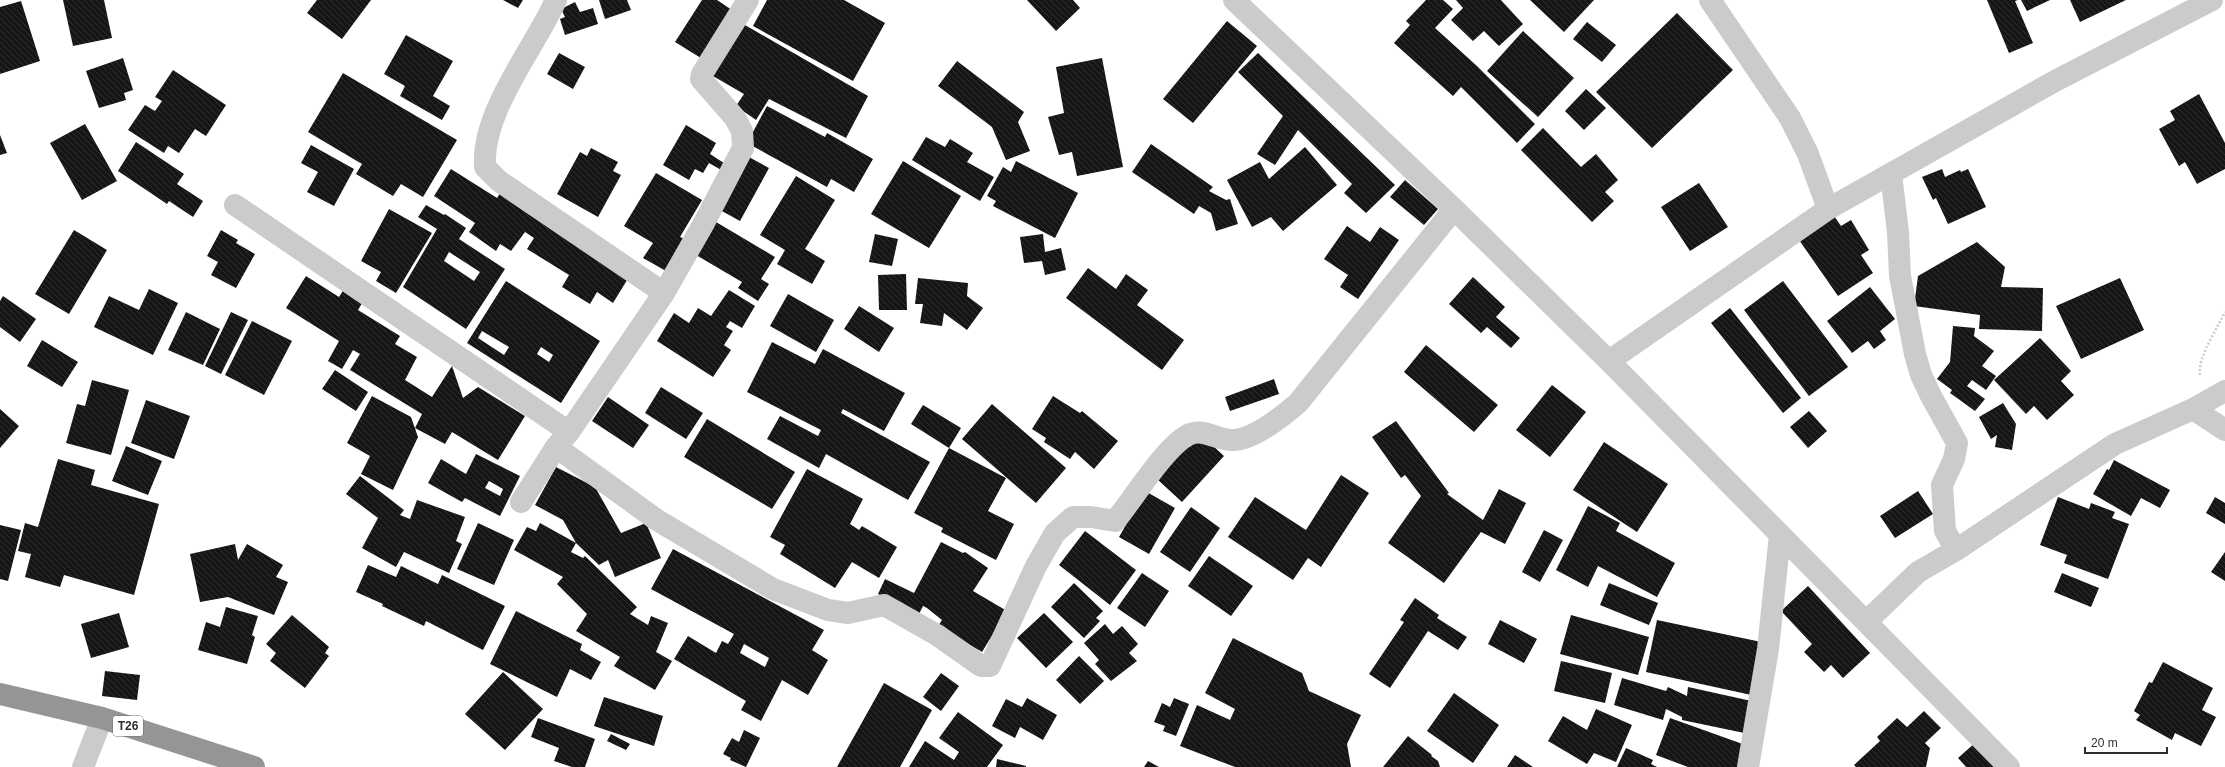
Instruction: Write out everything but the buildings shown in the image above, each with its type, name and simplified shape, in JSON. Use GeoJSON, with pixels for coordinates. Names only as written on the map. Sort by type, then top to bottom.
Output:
{"type":"FeatureCollection","features":[{"type":"Feature","properties":{"kind":"highway","name":"T26"},"geometry":{"type":"LineString","coordinates":[[0,694],[102,718],[254,767]]}},
{"type":"Feature","properties":{"kind":"street"},"geometry":{"type":"LineString","coordinates":[[556,0],[503,98],[489,134],[484,152],[485,167],[500,181],[664,293]]}},
{"type":"Feature","properties":{"kind":"street"},"geometry":{"type":"LineString","coordinates":[[521,502],[664,293],[704,223],[743,148],[742,130],[735,118],[701,79],[702,74],[748,0]]}},
{"type":"Feature","properties":{"kind":"street"},"geometry":{"type":"LineString","coordinates":[[1609,361],[1828,209],[2055,81],[2212,0]]}},
{"type":"Feature","properties":{"kind":"street"},"geometry":{"type":"LineString","coordinates":[[1236,1],[1454,209],[1609,361],[2009,767]]}},
{"type":"Feature","properties":{"kind":"street"},"geometry":{"type":"LineString","coordinates":[[1715,2],[1790,118],[1808,154],[1828,209]]}},
{"type":"Feature","properties":{"kind":"street"},"geometry":{"type":"LineString","coordinates":[[1890,174],[1898,232],[1900,276],[1915,354],[1928,389],[1957,443],[1954,459],[1942,485],[1945,531],[1956,550]]}},
{"type":"Feature","properties":{"kind":"street"},"geometry":{"type":"LineString","coordinates":[[235,205],[562,440],[657,520],[773,589],[828,610],[848,613],[884,605],[938,635],[981,666],[990,666],[1036,566],[1055,533],[1073,517],[1115,521],[1169,451],[1189,434],[1206,433],[1218,438],[1232,441],[1238,440],[1281,418],[1298,403],[1454,209]]}},
{"type":"Feature","properties":{"kind":"street"},"geometry":{"type":"LineString","coordinates":[[1866,622],[1918,572],[1956,550],[2115,444],[2209,399],[2225,430]]}},
{"type":"Feature","properties":{"kind":"street"},"geometry":{"type":"LineString","coordinates":[[1748,767],[1768,649],[1780,535]]}},
{"type":"Feature","properties":{"kind":"street"},"geometry":{"type":"LineString","coordinates":[[83,767],[102,718]]}},
{"type":"Feature","properties":{"kind":"path"},"geometry":{"type":"LineString","coordinates":[[2209,399],[2201,381],[2199,369],[2208,346],[2225,312]]}}]}
